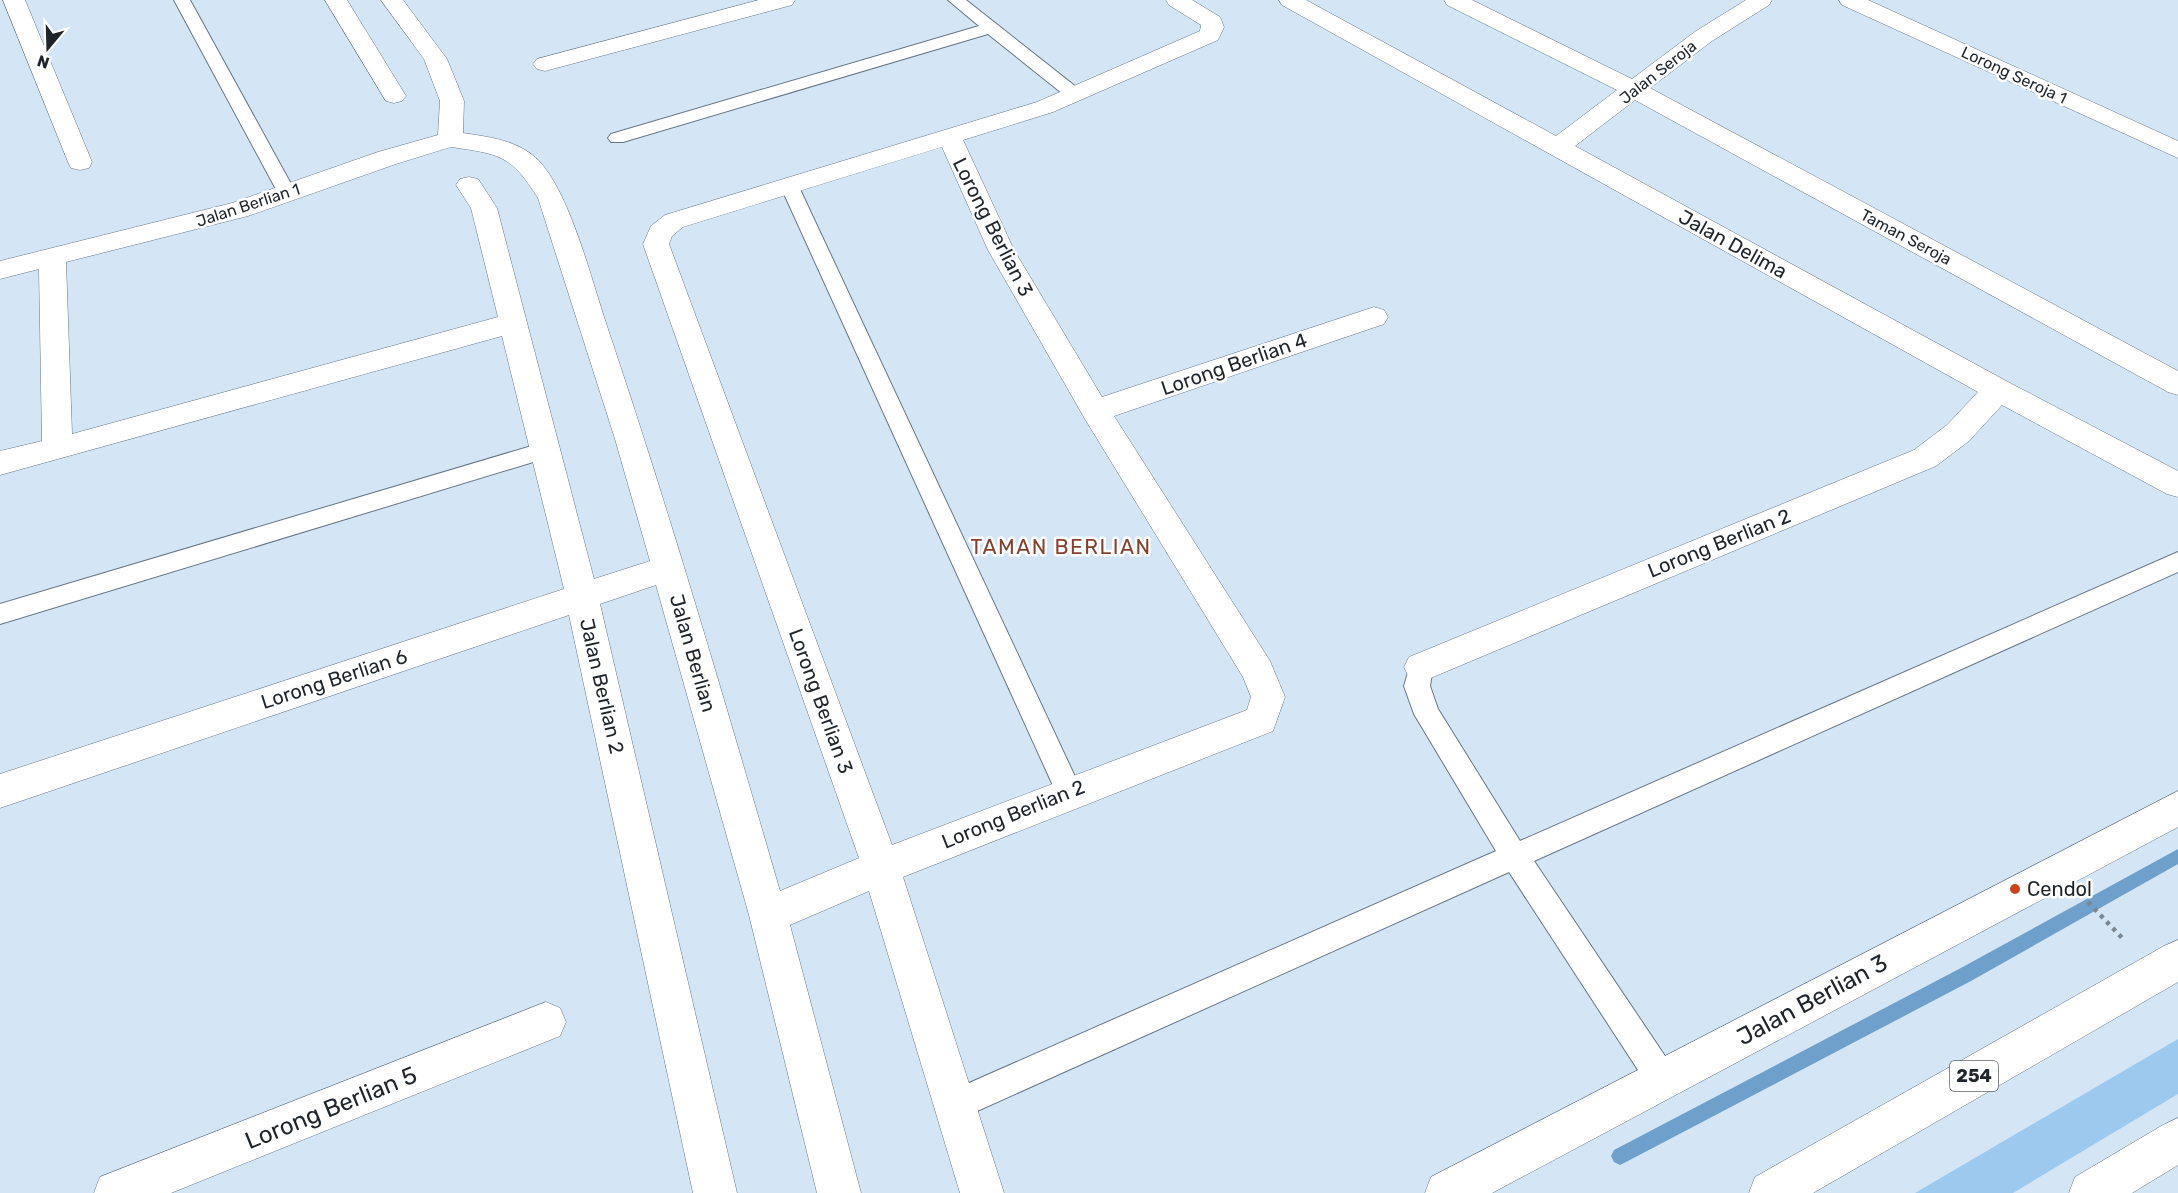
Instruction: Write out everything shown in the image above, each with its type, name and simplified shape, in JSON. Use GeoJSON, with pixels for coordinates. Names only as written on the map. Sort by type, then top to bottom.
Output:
{"type":"FeatureCollection","features":[{"type":"Feature","properties":{"kind":"street"},"geometry":{"type":"LineString","coordinates":[[14,0],[80,162]]}},
{"type":"Feature","properties":{"kind":"street"},"geometry":{"type":"LineString","coordinates":[[336,0],[394,96]]}},
{"type":"Feature","properties":{"kind":"street"},"geometry":{"type":"LineString","coordinates":[[392,0],[435,58],[452,101],[450,139]]}},
{"type":"Feature","properties":{"kind":"street"},"geometry":{"type":"LineString","coordinates":[[545,64],[784,0]]}},
{"type":"Feature","properties":{"kind":"street"},"geometry":{"type":"LineString","coordinates":[[789,185],[1045,107],[1210,35],[1212,22],[1177,0]]}},
{"type":"Feature","properties":{"kind":"street","name":"Jalan Delima"},"geometry":{"type":"LineString","coordinates":[[1290,0],[1998,390],[2178,485]]}},
{"type":"Feature","properties":{"kind":"street","name":"Taman Seroja"},"geometry":{"type":"LineString","coordinates":[[1455,0],[1635,90],[2178,384]]}},
{"type":"Feature","properties":{"kind":"street","name":"Jalan Seroja"},"geometry":{"type":"LineString","coordinates":[[1558,147],[1704,36],[1761,0]]}},
{"type":"Feature","properties":{"kind":"street","name":"Lorong Seroja 1"},"geometry":{"type":"LineString","coordinates":[[1851,0],[2178,150]]}},
{"type":"Feature","properties":{"kind":"street","name":"Lorong Berlian 3"},"geometry":{"type":"LineString","coordinates":[[949,136],[1001,250],[1095,411],[1258,671],[1268,698],[1261,720]]}},
{"type":"Feature","properties":{"kind":"street","name":"Jalan Berlian 1"},"geometry":{"type":"LineString","coordinates":[[0,270],[171,229],[239,210],[387,158],[450,139],[493,145]]}},
{"type":"Feature","properties":{"kind":"street","name":"Jalan Berlian"},"geometry":{"type":"LineString","coordinates":[[493,145],[513,153],[530,166],[551,198],[630,439],[668,568],[768,915],[839,1193]]}},
{"type":"Feature","properties":{"kind":"street","name":"Jalan Berlian 2"},"geometry":{"type":"LineString","coordinates":[[469,185],[484,208],[582,597],[715,1193]]}},
{"type":"Feature","properties":{"kind":"street","name":"Lorong Berlian 3"},"geometry":{"type":"LineString","coordinates":[[789,185],[674,220],[660,232],[656,244],[881,866],[982,1193]]}},
{"type":"Feature","properties":{"kind":"street"},"geometry":{"type":"LineString","coordinates":[[52,258],[57,449]]}},
{"type":"Feature","properties":{"kind":"street","name":"Lorong Berlian 4"},"geometry":{"type":"LineString","coordinates":[[1095,411],[1374,317]]}},
{"type":"Feature","properties":{"kind":"street"},"geometry":{"type":"LineString","coordinates":[[0,463],[513,323]]}},
{"type":"Feature","properties":{"kind":"street","name":"Lorong Berlian 2"},"geometry":{"type":"LineString","coordinates":[[1421,666],[1924,458],[1958,433],[1998,390]]}},
{"type":"Feature","properties":{"kind":"street","name":"Lorong Berlian 6"},"geometry":{"type":"LineString","coordinates":[[0,791],[668,568]]}},
{"type":"Feature","properties":{"kind":"street","name":"Lorong Berlian 2"},"geometry":{"type":"LineString","coordinates":[[768,915],[881,866],[1261,720]]}},
{"type":"Feature","properties":{"kind":"street","name":"Jalan Berlian 3"},"geometry":{"type":"LineString","coordinates":[[1447,1193],[2178,808]]}},
{"type":"Feature","properties":{"kind":"street","name":"254"},"geometry":{"type":"LineString","coordinates":[[1771,1193],[2178,960]]}},
{"type":"Feature","properties":{"kind":"street","name":"Lorong Berlian 5"},"geometry":{"type":"LineString","coordinates":[[116,1193],[546,1022]]}},
{"type":"Feature","properties":{"kind":"street"},"geometry":{"type":"LineString","coordinates":[[2107,1189],[2178,1140]]}},
{"type":"Feature","properties":{"kind":"lane"},"geometry":{"type":"LineString","coordinates":[[183,0],[287,194]]}},
{"type":"Feature","properties":{"kind":"lane"},"geometry":{"type":"LineString","coordinates":[[956,0],[1074,94]]}},
{"type":"Feature","properties":{"kind":"lane"},"geometry":{"type":"LineString","coordinates":[[616,138],[991,28]]}},
{"type":"Feature","properties":{"kind":"lane"},"geometry":{"type":"LineString","coordinates":[[789,185],[1069,792]]}},
{"type":"Feature","properties":{"kind":"lane"},"geometry":{"type":"LineString","coordinates":[[0,614],[545,450]]}},
{"type":"Feature","properties":{"kind":"lane"},"geometry":{"type":"LineString","coordinates":[[955,1105],[2178,562]]}},
{"type":"Feature","properties":{"kind":"lane"},"geometry":{"type":"LineString","coordinates":[[1421,666],[1417,686],[1427,714],[1515,857],[1662,1079]]}},
{"type":"Feature","properties":{"kind":"shaded area"},"geometry":{"type":"Polygon","coordinates":[[[2178,1039],[2178,1094],[2013,1193],[1915,1193],[2178,1039]]]}},
{"type":"Feature","properties":{"kind":"waterway"},"geometry":{"type":"LineString","coordinates":[[1620,1156],[1965,975],[2178,856]]}},
{"type":"Feature","properties":{"kind":"place","name":"Cendol"},"geometry":{"type":"Point","coordinates":[2015,889]}},
{"type":"Feature","properties":{"kind":"district","name":"TAMAN BERLIAN"},"geometry":{"type":"Point","coordinates":[1061,546]}}]}
